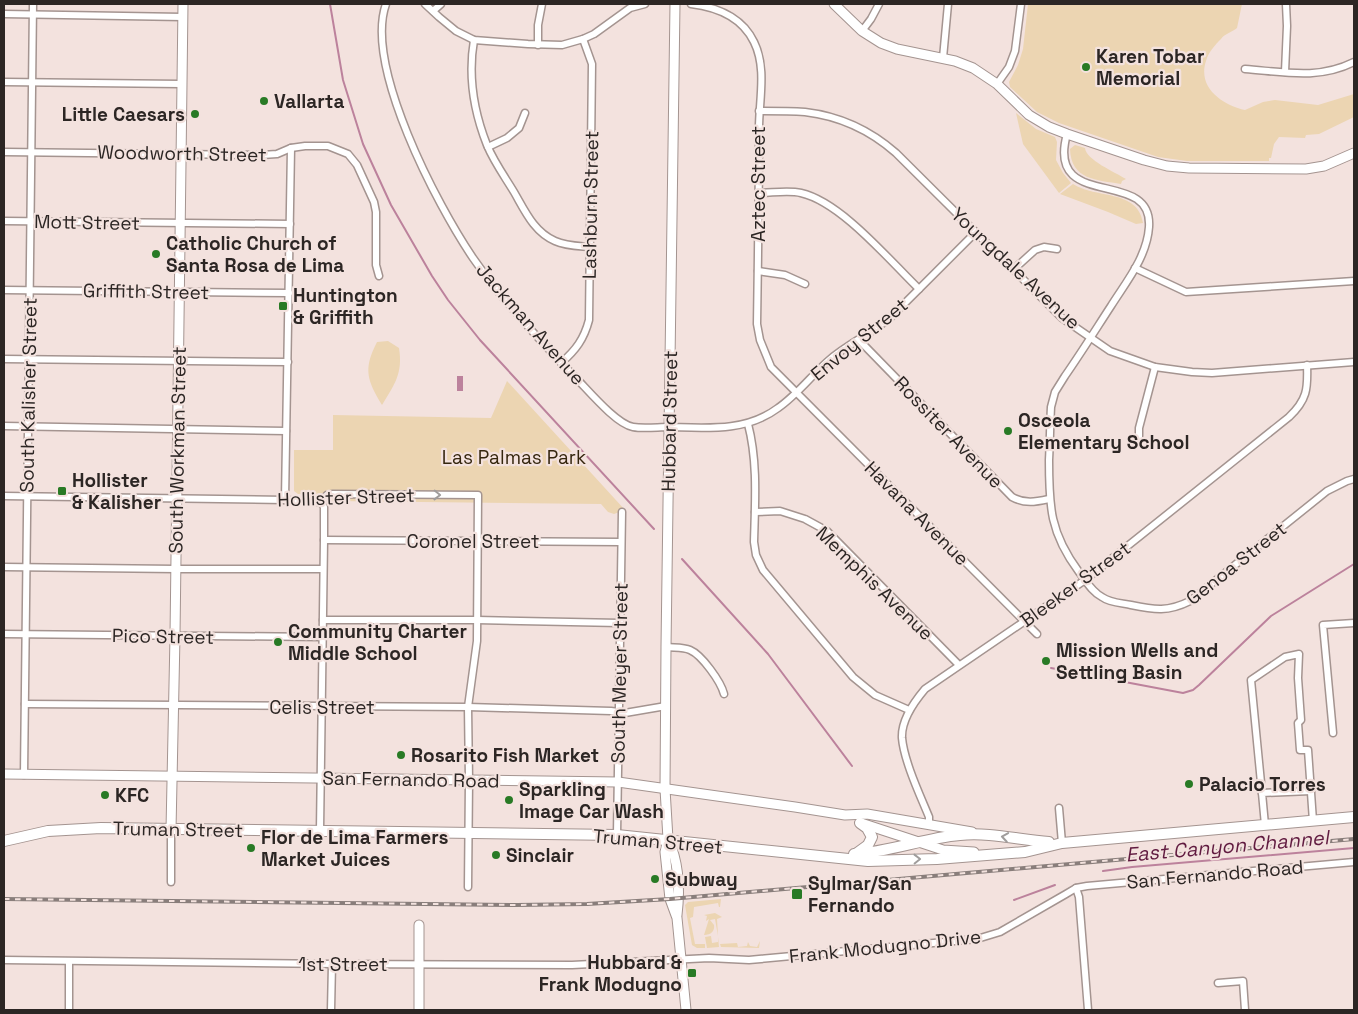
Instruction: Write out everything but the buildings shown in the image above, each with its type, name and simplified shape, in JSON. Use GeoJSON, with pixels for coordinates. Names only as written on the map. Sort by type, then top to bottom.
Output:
{"type":"FeatureCollection","features":[{"type":"Feature","properties":{"kind":"main road","name":"South Workman Street"},"geometry":{"type":"LineString","coordinates":[[171,830],[183,4]]}},
{"type":"Feature","properties":{"kind":"main road","name":"Hubbard Street"},"geometry":{"type":"LineString","coordinates":[[675,4],[665,789],[668,839],[666,852],[677,918],[686,1010]]}},
{"type":"Feature","properties":{"kind":"main road"},"geometry":{"type":"LineString","coordinates":[[834,4],[862,31],[882,43],[897,49],[943,58],[973,68],[997,84],[1029,115],[1049,126],[1144,160],[1167,166],[1189,168],[1306,169],[1324,166],[1354,153]]}},
{"type":"Feature","properties":{"kind":"main road","name":"San Fernando Road"},"geometry":{"type":"LineString","coordinates":[[4,774],[618,782],[845,816],[867,814],[1024,840],[1062,843]]}},
{"type":"Feature","properties":{"kind":"main road","name":"San Fernando Road"},"geometry":{"type":"LineString","coordinates":[[845,816],[860,823],[943,850],[962,852],[1040,848],[1062,843],[1354,817]]}},
{"type":"Feature","properties":{"kind":"main road"},"geometry":{"type":"LineString","coordinates":[[854,854],[865,849],[871,842],[872,837],[867,828],[860,823]]}},
{"type":"Feature","properties":{"kind":"main road","name":"Truman Street"},"geometry":{"type":"LineString","coordinates":[[4,841],[58,830],[101,828],[617,835],[868,861],[937,859],[1025,852],[1040,848]]}},
{"type":"Feature","properties":{"kind":"main road","name":"Truman Street"},"geometry":{"type":"LineString","coordinates":[[833,857],[869,853],[951,836],[985,834]]}},
{"type":"Feature","properties":{"kind":"main road"},"geometry":{"type":"LineString","coordinates":[[419,925],[419,1010]]}},
{"type":"Feature","properties":{"kind":"street","name":"South Kalisher Street"},"geometry":{"type":"LineString","coordinates":[[24,775],[33,4]]}},
{"type":"Feature","properties":{"kind":"street","name":"Jackman Avenue"},"geometry":{"type":"LineString","coordinates":[[386,4],[382,16],[381,30],[385,64],[407,133],[439,199],[472,256],[502,297],[561,363],[606,409],[632,427],[670,427]]}},
{"type":"Feature","properties":{"kind":"street"},"geometry":{"type":"LineString","coordinates":[[425,4],[456,31],[474,40],[538,45],[562,45],[582,39],[594,34],[630,8],[645,4]]}},
{"type":"Feature","properties":{"kind":"street"},"geometry":{"type":"LineString","coordinates":[[433,11],[441,4]]}},
{"type":"Feature","properties":{"kind":"street"},"geometry":{"type":"LineString","coordinates":[[538,45],[538,25],[542,4]]}},
{"type":"Feature","properties":{"kind":"street","name":"Aztec Street"},"geometry":{"type":"LineString","coordinates":[[691,4],[720,11],[744,27],[754,41],[762,70],[759,111],[757,324],[760,340],[771,367],[796,392]]}},
{"type":"Feature","properties":{"kind":"street"},"geometry":{"type":"LineString","coordinates":[[862,31],[879,4]]}},
{"type":"Feature","properties":{"kind":"street"},"geometry":{"type":"LineString","coordinates":[[943,58],[948,4]]}},
{"type":"Feature","properties":{"kind":"street"},"geometry":{"type":"LineString","coordinates":[[997,84],[1009,67],[1015,51],[1021,4]]}},
{"type":"Feature","properties":{"kind":"street"},"geometry":{"type":"LineString","coordinates":[[1285,72],[1286,4]]}},
{"type":"Feature","properties":{"kind":"street"},"geometry":{"type":"LineString","coordinates":[[4,14],[182,17]]}},
{"type":"Feature","properties":{"kind":"street","name":"Lashburn Street"},"geometry":{"type":"LineString","coordinates":[[561,363],[579,345],[586,334],[589,320],[592,64],[582,39]]}},
{"type":"Feature","properties":{"kind":"street"},"geometry":{"type":"LineString","coordinates":[[474,40],[472,78],[476,112],[488,147],[529,220],[540,232],[555,241],[569,245],[589,246]]}},
{"type":"Feature","properties":{"kind":"street"},"geometry":{"type":"LineString","coordinates":[[1245,69],[1315,74],[1330,71],[1354,62]]}},
{"type":"Feature","properties":{"kind":"street"},"geometry":{"type":"LineString","coordinates":[[4,82],[181,84]]}},
{"type":"Feature","properties":{"kind":"street","name":"Youngdale Avenue"},"geometry":{"type":"LineString","coordinates":[[759,111],[806,112],[847,123],[873,135],[896,153],[1062,318],[1110,351],[1155,367],[1177,371],[1212,373],[1354,362]]}},
{"type":"Feature","properties":{"kind":"street"},"geometry":{"type":"LineString","coordinates":[[488,147],[507,138],[519,128],[525,113]]}},
{"type":"Feature","properties":{"kind":"street","name":"Genoa Street"},"geometry":{"type":"LineString","coordinates":[[1067,134],[1063,155],[1068,169],[1075,177],[1084,183],[1122,191],[1131,195],[1147,213],[1149,225],[1147,241],[1135,268],[1059,385],[1051,407],[1049,499],[1054,526],[1061,545],[1085,580],[1096,593],[1112,602],[1154,610],[1167,610],[1180,606],[1190,601],[1327,491],[1354,479]]}},
{"type":"Feature","properties":{"kind":"street","name":"Woodworth Street"},"geometry":{"type":"LineString","coordinates":[[4,152],[262,155],[277,154],[291,148],[305,146],[328,146],[348,154],[357,165],[374,202],[376,212],[376,265],[379,276]]}},
{"type":"Feature","properties":{"kind":"street"},"geometry":{"type":"LineString","coordinates":[[285,500],[291,148]]}},
{"type":"Feature","properties":{"kind":"street"},"geometry":{"type":"LineString","coordinates":[[758,193],[800,193],[826,203],[847,219],[919,289]]}},
{"type":"Feature","properties":{"kind":"street","name":"Mott Street"},"geometry":{"type":"LineString","coordinates":[[4,221],[290,224]]}},
{"type":"Feature","properties":{"kind":"street","name":"Envoy Street"},"geometry":{"type":"LineString","coordinates":[[670,427],[715,429],[748,424],[774,411],[827,361],[884,323],[976,232]]}},
{"type":"Feature","properties":{"kind":"street"},"geometry":{"type":"LineString","coordinates":[[1013,270],[1035,250],[1044,247],[1057,250]]}},
{"type":"Feature","properties":{"kind":"street"},"geometry":{"type":"LineString","coordinates":[[1135,268],[1186,292],[1354,281]]}},
{"type":"Feature","properties":{"kind":"street"},"geometry":{"type":"LineString","coordinates":[[758,271],[785,275],[805,284]]}},
{"type":"Feature","properties":{"kind":"street","name":"Griffith Street"},"geometry":{"type":"LineString","coordinates":[[4,290],[289,293]]}},
{"type":"Feature","properties":{"kind":"street","name":"Rossiter Avenue"},"geometry":{"type":"LineString","coordinates":[[858,340],[1012,497],[1020,501],[1029,502],[1049,499]]}},
{"type":"Feature","properties":{"kind":"street"},"geometry":{"type":"LineString","coordinates":[[4,359],[288,362]]}},
{"type":"Feature","properties":{"kind":"street","name":"Bleeker Street"},"geometry":{"type":"LineString","coordinates":[[929,824],[929,817],[912,773],[902,736],[909,710],[924,689],[1085,580],[1289,417],[1299,407],[1306,394],[1308,382],[1307,365]]}},
{"type":"Feature","properties":{"kind":"street"},"geometry":{"type":"LineString","coordinates":[[1138,440],[1139,428],[1155,367]]}},
{"type":"Feature","properties":{"kind":"street","name":"Havana Avenue"},"geometry":{"type":"LineString","coordinates":[[796,392],[1037,634]]}},
{"type":"Feature","properties":{"kind":"street"},"geometry":{"type":"LineString","coordinates":[[748,424],[753,448],[754,542],[756,555],[763,570],[771,582],[853,677],[875,695],[909,710]]}},
{"type":"Feature","properties":{"kind":"street"},"geometry":{"type":"LineString","coordinates":[[4,426],[286,431]]}},
{"type":"Feature","properties":{"kind":"street","name":"Hollister Street"},"geometry":{"type":"LineString","coordinates":[[4,496],[321,502],[328,495],[333,494],[478,495],[478,541]]}},
{"type":"Feature","properties":{"kind":"street"},"geometry":{"type":"LineString","coordinates":[[320,830],[324,540],[324,508],[321,502]]}},
{"type":"Feature","properties":{"kind":"street","name":"South Meyer Street"},"geometry":{"type":"LineString","coordinates":[[617,835],[622,512]]}},
{"type":"Feature","properties":{"kind":"street","name":"Memphis Avenue"},"geometry":{"type":"LineString","coordinates":[[755,512],[780,512],[805,519],[827,531],[959,665]]}},
{"type":"Feature","properties":{"kind":"street","name":"Coronel Street"},"geometry":{"type":"LineString","coordinates":[[324,540],[621,542]]}},
{"type":"Feature","properties":{"kind":"street"},"geometry":{"type":"LineString","coordinates":[[468,887],[468,707],[478,641],[478,541]]}},
{"type":"Feature","properties":{"kind":"street"},"geometry":{"type":"LineString","coordinates":[[4,567],[176,570],[323,569]]}},
{"type":"Feature","properties":{"kind":"street"},"geometry":{"type":"LineString","coordinates":[[323,620],[477,620],[620,623]]}},
{"type":"Feature","properties":{"kind":"street"},"geometry":{"type":"LineString","coordinates":[[1333,733],[1323,625],[1354,623]]}},
{"type":"Feature","properties":{"kind":"street","name":"Pico Street"},"geometry":{"type":"LineString","coordinates":[[4,634],[322,637]]}},
{"type":"Feature","properties":{"kind":"street"},"geometry":{"type":"LineString","coordinates":[[666,647],[686,649],[694,652],[721,683],[724,694]]}},
{"type":"Feature","properties":{"kind":"street"},"geometry":{"type":"LineString","coordinates":[[1265,825],[1251,680],[1285,657],[1299,654],[1298,678],[1301,720],[1298,724],[1300,750],[1308,750],[1313,821]]}},
{"type":"Feature","properties":{"kind":"street","name":"Celis Street"},"geometry":{"type":"LineString","coordinates":[[25,704],[468,707],[625,713],[666,706]]}},
{"type":"Feature","properties":{"kind":"street"},"geometry":{"type":"LineString","coordinates":[[1262,793],[1311,792]]}},
{"type":"Feature","properties":{"kind":"street"},"geometry":{"type":"LineString","coordinates":[[1059,808],[1062,843]]}},
{"type":"Feature","properties":{"kind":"street","name":"South Workman Street"},"geometry":{"type":"LineString","coordinates":[[171,830],[171,882]]}},
{"type":"Feature","properties":{"kind":"street","name":"San Fernando Road"},"geometry":{"type":"LineString","coordinates":[[1076,888],[1354,862]]}},
{"type":"Feature","properties":{"kind":"street"},"geometry":{"type":"LineString","coordinates":[[1076,888],[1079,897],[1088,1010]]}},
{"type":"Feature","properties":{"kind":"street","name":"Frank Modugno Drive"},"geometry":{"type":"LineString","coordinates":[[682,960],[749,960],[977,939],[1000,932],[1076,888]]}},
{"type":"Feature","properties":{"kind":"street","name":"1st Street"},"geometry":{"type":"LineString","coordinates":[[4,960],[572,965],[682,960]]}},
{"type":"Feature","properties":{"kind":"street"},"geometry":{"type":"LineString","coordinates":[[69,962],[69,1010]]}},
{"type":"Feature","properties":{"kind":"street"},"geometry":{"type":"LineString","coordinates":[[331,1010],[332,964]]}},
{"type":"Feature","properties":{"kind":"street"},"geometry":{"type":"LineString","coordinates":[[1218,983],[1242,981],[1245,1010]]}},
{"type":"Feature","properties":{"kind":"green space"},"geometry":{"type":"Polygon","coordinates":[[[1028,4],[1242,4],[1237,28],[1222,37],[1208,55],[1206,61],[1205,79],[1214,94],[1228,104],[1245,110],[1263,102],[1275,100],[1318,105],[1354,94],[1354,117],[1319,134],[1306,135],[1305,138],[1279,137],[1274,144],[1269,161],[1187,161],[1158,157],[1059,123],[1037,112],[1010,87],[1009,82],[1018,65],[1023,49],[1028,4]]]}},
{"type":"Feature","properties":{"kind":"green space"},"geometry":{"type":"Polygon","coordinates":[[[1016,113],[1036,129],[1055,137],[1057,142],[1056,160],[1071,183],[1059,193],[1023,144],[1016,113]]]}},
{"type":"Feature","properties":{"kind":"green space"},"geometry":{"type":"Polygon","coordinates":[[[1075,145],[1085,148],[1090,157],[1126,179],[1121,184],[1087,177],[1080,173],[1071,159],[1070,149],[1075,145]]]}},
{"type":"Feature","properties":{"kind":"green space"},"geometry":{"type":"Polygon","coordinates":[[[1073,184],[1082,189],[1125,200],[1140,212],[1143,223],[1136,224],[1060,194],[1073,184]]]}},
{"type":"Feature","properties":{"kind":"green space"},"geometry":{"type":"Polygon","coordinates":[[[388,341],[399,348],[400,364],[397,378],[382,405],[370,381],[368,367],[377,342],[388,341]]]}},
{"type":"Feature","properties":{"kind":"green space","name":"Las Palmas Park"},"geometry":{"type":"Polygon","coordinates":[[[507,381],[625,510],[614,514],[608,512],[601,504],[331,501],[320,494],[298,494],[294,491],[294,450],[333,450],[333,415],[491,418],[507,381]]]}},
{"type":"Feature","properties":{"kind":"green space"},"geometry":{"type":"Polygon","coordinates":[[[721,899],[720,907],[718,903],[694,907],[693,917],[690,918],[695,944],[705,944],[705,948],[697,948],[692,945],[685,905],[688,902],[721,899]]]}},
{"type":"Feature","properties":{"kind":"green space"},"geometry":{"type":"Polygon","coordinates":[[[715,913],[722,917],[717,919],[718,936],[715,919],[710,920],[714,925],[713,931],[704,935],[709,919],[706,921],[707,916],[704,915],[715,913]]]}},
{"type":"Feature","properties":{"kind":"green space"},"geometry":{"type":"Polygon","coordinates":[[[711,936],[712,943],[718,942],[718,937],[719,947],[707,948],[705,937],[711,936]]]}},
{"type":"Feature","properties":{"kind":"green space"},"geometry":{"type":"Polygon","coordinates":[[[760,941],[759,948],[721,947],[720,944],[737,943],[738,947],[747,946],[748,942],[750,946],[757,947],[760,941]]]}},
{"type":"Feature","properties":{"kind":"shaded area"},"geometry":{"type":"Polygon","coordinates":[[[457,376],[463,376],[463,391],[457,391],[457,376]]]}},
{"type":"Feature","properties":{"kind":"waterway","name":"East Canyon Channel"},"geometry":{"type":"LineString","coordinates":[[330,4],[343,80],[363,144],[391,205],[432,276],[448,300],[480,340],[654,529]]}},
{"type":"Feature","properties":{"kind":"waterway","name":"East Canyon Channel"},"geometry":{"type":"LineString","coordinates":[[682,559],[768,654],[852,766]]}},
{"type":"Feature","properties":{"kind":"waterway"},"geometry":{"type":"LineString","coordinates":[[1051,668],[1183,693],[1193,690],[1271,616],[1354,564]]}},
{"type":"Feature","properties":{"kind":"waterway","name":"East Canyon Channel"},"geometry":{"type":"LineString","coordinates":[[1103,871],[1354,848]]}},
{"type":"Feature","properties":{"kind":"waterway","name":"East Canyon Channel"},"geometry":{"type":"LineString","coordinates":[[1014,900],[1055,885]]}},
{"type":"Feature","properties":{"kind":"railway"},"geometry":{"type":"LineString","coordinates":[[4,899],[517,905],[587,904],[670,899],[1354,839]]}},
{"type":"Feature","properties":{"kind":"place","name":"Karen Tobar Memorial"},"geometry":{"type":"Point","coordinates":[1086,67]}},
{"type":"Feature","properties":{"kind":"place","name":"Vallarta"},"geometry":{"type":"Point","coordinates":[264,101]}},
{"type":"Feature","properties":{"kind":"place","name":"Little Caesars"},"geometry":{"type":"Point","coordinates":[195,114]}},
{"type":"Feature","properties":{"kind":"place","name":"Catholic Church of Santa Rosa de Lima"},"geometry":{"type":"Point","coordinates":[156,254]}},
{"type":"Feature","properties":{"kind":"place","name":"Huntington & Griffith"},"geometry":{"type":"Point","coordinates":[283,306]}},
{"type":"Feature","properties":{"kind":"place","name":"Osceola Elementary School"},"geometry":{"type":"Point","coordinates":[1008,431]}},
{"type":"Feature","properties":{"kind":"place","name":"Hollister & Kalisher"},"geometry":{"type":"Point","coordinates":[62,491]}},
{"type":"Feature","properties":{"kind":"place","name":"Community Charter Middle School"},"geometry":{"type":"Point","coordinates":[278,642]}},
{"type":"Feature","properties":{"kind":"place","name":"Mission Wells and Settling Basin"},"geometry":{"type":"Point","coordinates":[1046,661]}},
{"type":"Feature","properties":{"kind":"place","name":"Rosarito Fish Market"},"geometry":{"type":"Point","coordinates":[401,755]}},
{"type":"Feature","properties":{"kind":"place","name":"Palacio Torres"},"geometry":{"type":"Point","coordinates":[1189,784]}},
{"type":"Feature","properties":{"kind":"place","name":"KFC"},"geometry":{"type":"Point","coordinates":[105,795]}},
{"type":"Feature","properties":{"kind":"place","name":"Sparkling Image Car Wash"},"geometry":{"type":"Point","coordinates":[509,800]}},
{"type":"Feature","properties":{"kind":"place","name":"Flor de Lima Farmers Market Juices"},"geometry":{"type":"Point","coordinates":[251,848]}},
{"type":"Feature","properties":{"kind":"place","name":"Sinclair"},"geometry":{"type":"Point","coordinates":[496,855]}},
{"type":"Feature","properties":{"kind":"place","name":"Subway"},"geometry":{"type":"Point","coordinates":[655,879]}},
{"type":"Feature","properties":{"kind":"place","name":"Sylmar/San Fernando"},"geometry":{"type":"Point","coordinates":[797,894]}},
{"type":"Feature","properties":{"kind":"place","name":"Hubbard & Frank Modugno"},"geometry":{"type":"Point","coordinates":[692,973]}}]}
